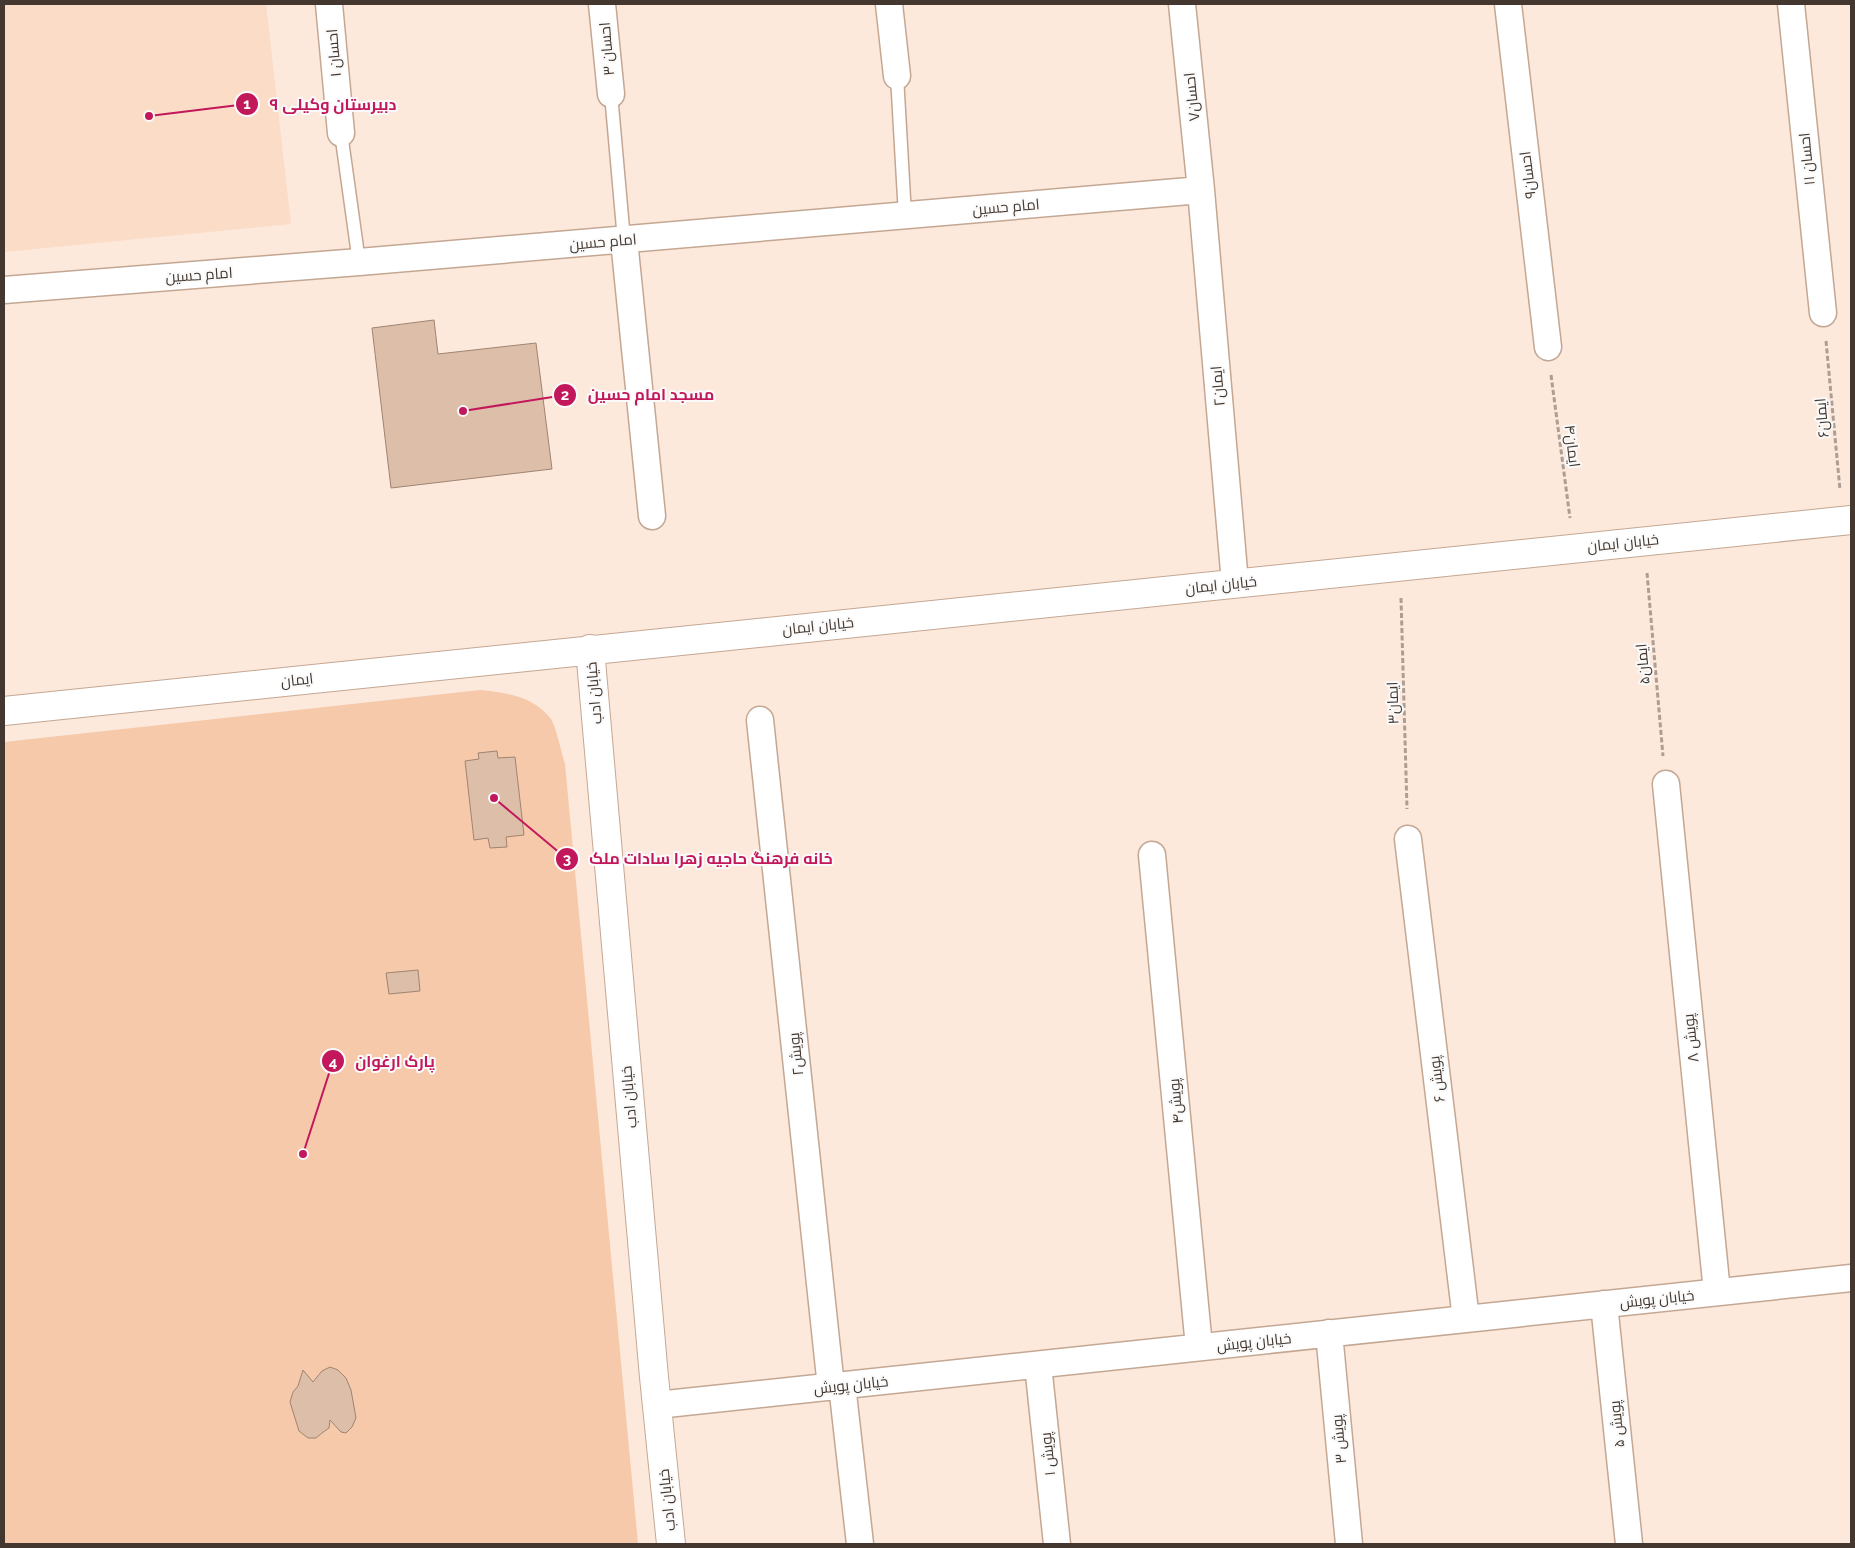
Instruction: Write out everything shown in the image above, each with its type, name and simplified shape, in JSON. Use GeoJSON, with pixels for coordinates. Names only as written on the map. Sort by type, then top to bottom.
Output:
{"type":"FeatureCollection","features":[{"type":"Feature","properties":{"kind":"street","name":"احسان ۱"},"geometry":{"type":"LineString","coordinates":[[329,4],[341,133]]}},
{"type":"Feature","properties":{"kind":"street","name":"احسان ۳"},"geometry":{"type":"LineString","coordinates":[[602,4],[611,94]]}},
{"type":"Feature","properties":{"kind":"street"},"geometry":{"type":"LineString","coordinates":[[889,4],[897,76]]}},
{"type":"Feature","properties":{"kind":"street","name":"احسان۷"},"geometry":{"type":"LineString","coordinates":[[1182,4],[1201,190]]}},
{"type":"Feature","properties":{"kind":"street","name":"احسان۹"},"geometry":{"type":"LineString","coordinates":[[1508,4],[1548,347]]}},
{"type":"Feature","properties":{"kind":"street","name":"احسان ۱۱"},"geometry":{"type":"LineString","coordinates":[[1791,4],[1823,314]]}},
{"type":"Feature","properties":{"kind":"street","name":"امام حسین"},"geometry":{"type":"LineString","coordinates":[[4,290],[624,240],[1201,190]]}},
{"type":"Feature","properties":{"kind":"street","name":"ایمان۲"},"geometry":{"type":"LineString","coordinates":[[1201,190],[1235,583]]}},
{"type":"Feature","properties":{"kind":"street"},"geometry":{"type":"LineString","coordinates":[[624,240],[652,516]]}},
{"type":"Feature","properties":{"kind":"street","name":"خیابان ایمان"},"geometry":{"type":"LineString","coordinates":[[590,649],[1847,520]]}},
{"type":"Feature","properties":{"kind":"street","name":"ایمان"},"geometry":{"type":"LineString","coordinates":[[4,711],[590,649]]}},
{"type":"Feature","properties":{"kind":"street","name":"خیابان ادب"},"geometry":{"type":"LineString","coordinates":[[590,649],[671,1544]]}},
{"type":"Feature","properties":{"kind":"street","name":"پویش۲"},"geometry":{"type":"LineString","coordinates":[[760,720],[837,1386],[860,1544]]}},
{"type":"Feature","properties":{"kind":"street","name":"پویش ۸"},"geometry":{"type":"LineString","coordinates":[[1666,784],[1717,1292]]}},
{"type":"Feature","properties":{"kind":"street","name":"پویش ۶"},"geometry":{"type":"LineString","coordinates":[[1408,839],[1466,1319]]}},
{"type":"Feature","properties":{"kind":"street","name":"پویش۴"},"geometry":{"type":"LineString","coordinates":[[1152,855],[1199,1348]]}},
{"type":"Feature","properties":{"kind":"street","name":"خیابان پویش"},"geometry":{"type":"LineString","coordinates":[[657,1405],[1851,1278]]}},
{"type":"Feature","properties":{"kind":"street","name":"پویش ۵"},"geometry":{"type":"LineString","coordinates":[[1604,1304],[1630,1544]]}},
{"type":"Feature","properties":{"kind":"street","name":"پویش ۳"},"geometry":{"type":"LineString","coordinates":[[1329,1333],[1349,1544]]}},
{"type":"Feature","properties":{"kind":"street","name":"پویش ۱"},"geometry":{"type":"LineString","coordinates":[[1038,1365],[1057,1544]]}},
{"type":"Feature","properties":{"kind":"lane"},"geometry":{"type":"LineString","coordinates":[[897,76],[905,216]]}},
{"type":"Feature","properties":{"kind":"lane"},"geometry":{"type":"LineString","coordinates":[[611,94],[624,240]]}},
{"type":"Feature","properties":{"kind":"lane"},"geometry":{"type":"LineString","coordinates":[[341,133],[359,262]]}},
{"type":"Feature","properties":{"kind":"path","name":"ایمان۶"},"geometry":{"type":"LineString","coordinates":[[1823,314],[1847,520]]}},
{"type":"Feature","properties":{"kind":"path","name":"ایمان۴"},"geometry":{"type":"LineString","coordinates":[[1548,347],[1574,548]]}},
{"type":"Feature","properties":{"kind":"path","name":"ایمان۵"},"geometry":{"type":"LineString","coordinates":[[1644,541],[1666,784]]}},
{"type":"Feature","properties":{"kind":"path","name":"ایمان۳"},"geometry":{"type":"LineString","coordinates":[[1400,566],[1408,839]]}},
{"type":"Feature","properties":{"kind":"shaded area"},"geometry":{"type":"Polygon","coordinates":[[[4,4],[266,4],[291,224],[4,252],[4,4]]]}},
{"type":"Feature","properties":{"kind":"shaded area"},"geometry":{"type":"Polygon","coordinates":[[[480,690],[510,694],[536,705],[544,711],[553,723],[565,764],[638,1544],[4,1544],[4,742],[480,690]]]}},
{"type":"Feature","properties":{"kind":"building"},"geometry":{"type":"Polygon","coordinates":[[[434,320],[438,354],[536,343],[552,469],[391,488],[372,328],[434,320]]]}},
{"type":"Feature","properties":{"kind":"building"},"geometry":{"type":"Polygon","coordinates":[[[497,751],[498,758],[515,757],[524,835],[506,837],[507,847],[490,848],[488,838],[474,840],[465,761],[479,759],[478,753],[497,751]]]}},
{"type":"Feature","properties":{"kind":"building"},"geometry":{"type":"Polygon","coordinates":[[[418,970],[420,991],[389,994],[386,973],[418,970]]]}},
{"type":"Feature","properties":{"kind":"building"},"geometry":{"type":"Polygon","coordinates":[[[330,1367],[338,1370],[346,1378],[351,1390],[356,1418],[352,1427],[346,1433],[341,1432],[330,1420],[329,1428],[316,1438],[308,1438],[299,1431],[290,1402],[293,1392],[298,1386],[303,1370],[313,1382],[322,1371],[330,1367]]]}},
{"type":"Feature","properties":{"kind":"place","name":"دبیرستان وکیلی ۹"},"geometry":{"type":"Point","coordinates":[149,116]}},
{"type":"Feature","properties":{"kind":"place","name":"مسجد امام حسین"},"geometry":{"type":"Point","coordinates":[463,411]}},
{"type":"Feature","properties":{"kind":"place","name":"خانه فرهنگ حاجیه زهرا سادات ملک"},"geometry":{"type":"Point","coordinates":[494,798]}},
{"type":"Feature","properties":{"kind":"place","name":"پارک ارغوان"},"geometry":{"type":"Point","coordinates":[303,1154]}}]}
